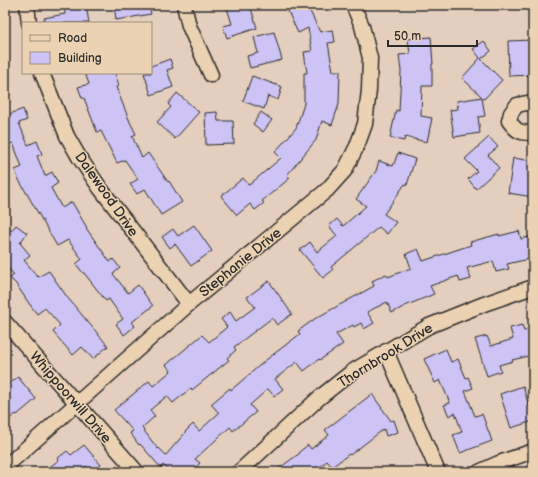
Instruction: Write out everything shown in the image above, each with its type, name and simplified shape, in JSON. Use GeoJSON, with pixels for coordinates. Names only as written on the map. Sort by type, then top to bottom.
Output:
{"type":"FeatureCollection","features":[{"type":"Feature","properties":{"kind":"street"},"geometry":{"type":"LineString","coordinates":[[26,5],[29,22]]}},
{"type":"Feature","properties":{"kind":"street"},"geometry":{"type":"LineString","coordinates":[[184,5],[190,26],[211,75]]}},
{"type":"Feature","properties":{"kind":"street","name":"Stephanie Drive"},"geometry":{"type":"LineString","coordinates":[[5,467],[189,304],[327,190],[344,170],[358,146],[365,124],[370,90],[370,58],[362,26],[353,5]]}},
{"type":"Feature","properties":{"kind":"street","name":"Dalewood Drive"},"geometry":{"type":"LineString","coordinates":[[42,74],[67,136],[79,157],[100,188],[189,304]]}},
{"type":"Feature","properties":{"kind":"street"},"geometry":{"type":"LineString","coordinates":[[533,104],[518,105],[510,114],[509,121],[514,128],[523,133],[533,133]]}},
{"type":"Feature","properties":{"kind":"street","name":"Thornbrook Drive"},"geometry":{"type":"LineString","coordinates":[[239,472],[319,398],[353,371],[429,326],[484,304],[533,287]]}},
{"type":"Feature","properties":{"kind":"street","name":"Whippoorwill Drive"},"geometry":{"type":"LineString","coordinates":[[5,322],[137,472]]}},
{"type":"Feature","properties":{"kind":"street"},"geometry":{"type":"LineString","coordinates":[[386,351],[438,472]]}},
{"type":"Feature","properties":{"kind":"street"},"geometry":{"type":"LineString","coordinates":[[479,472],[533,451]]}},
{"type":"Feature","properties":{"kind":"building"},"geometry":{"type":"Polygon","coordinates":[[[64,5],[86,5],[89,22],[44,22],[44,18],[65,14],[64,5]]]}},
{"type":"Feature","properties":{"kind":"building"},"geometry":{"type":"Polygon","coordinates":[[[114,5],[149,5],[151,14],[116,20],[114,5]]]}},
{"type":"Feature","properties":{"kind":"building"},"geometry":{"type":"Polygon","coordinates":[[[235,5],[250,5],[257,28],[227,38],[223,26],[232,24],[227,8],[235,5]]]}},
{"type":"Feature","properties":{"kind":"building"},"geometry":{"type":"Polygon","coordinates":[[[285,5],[307,5],[320,32],[333,30],[335,42],[328,43],[333,71],[340,71],[339,104],[332,125],[322,121],[316,140],[287,175],[290,178],[262,201],[264,203],[255,210],[250,204],[237,215],[221,196],[243,178],[249,185],[281,158],[275,152],[296,128],[304,104],[304,73],[307,73],[304,52],[312,51],[308,28],[298,33],[285,5]]]}},
{"type":"Feature","properties":{"kind":"building"},"geometry":{"type":"Polygon","coordinates":[[[274,32],[282,60],[250,68],[247,56],[258,53],[254,37],[274,32]]]}},
{"type":"Feature","properties":{"kind":"building"},"geometry":{"type":"Polygon","coordinates":[[[431,37],[433,64],[432,86],[422,86],[421,116],[432,118],[427,142],[405,137],[404,141],[390,138],[396,110],[399,111],[401,71],[399,55],[410,54],[408,39],[431,37]]]}},
{"type":"Feature","properties":{"kind":"building"},"geometry":{"type":"Polygon","coordinates":[[[533,40],[533,75],[509,76],[508,41],[533,40]]]}},
{"type":"Feature","properties":{"kind":"building"},"geometry":{"type":"Polygon","coordinates":[[[484,41],[491,51],[481,59],[502,80],[484,99],[482,98],[485,116],[478,117],[480,133],[454,137],[450,110],[458,109],[457,101],[482,97],[462,78],[480,58],[473,49],[484,41]]]}},
{"type":"Feature","properties":{"kind":"building"},"geometry":{"type":"Polygon","coordinates":[[[170,59],[173,68],[167,70],[173,87],[151,95],[144,74],[152,74],[152,66],[170,59]]]}},
{"type":"Feature","properties":{"kind":"building"},"geometry":{"type":"Polygon","coordinates":[[[85,74],[115,74],[119,86],[116,87],[136,134],[132,136],[142,158],[148,153],[168,182],[169,181],[182,202],[161,215],[145,189],[137,194],[130,184],[138,179],[125,160],[117,163],[101,131],[97,132],[84,98],[82,98],[78,87],[89,84],[85,74]]]}},
{"type":"Feature","properties":{"kind":"building"},"geometry":{"type":"Polygon","coordinates":[[[252,76],[282,87],[278,100],[268,96],[264,109],[243,101],[252,76]]]}},
{"type":"Feature","properties":{"kind":"building"},"geometry":{"type":"Polygon","coordinates":[[[177,93],[199,112],[175,139],[157,122],[171,107],[168,104],[177,93]]]}},
{"type":"Feature","properties":{"kind":"building"},"geometry":{"type":"Polygon","coordinates":[[[23,109],[27,120],[19,123],[28,145],[37,141],[42,154],[37,156],[45,176],[52,172],[58,183],[51,188],[62,208],[72,202],[86,228],[110,262],[113,259],[120,268],[113,274],[128,293],[138,285],[153,306],[132,322],[135,326],[124,335],[116,324],[123,319],[109,299],[106,301],[76,264],[82,259],[68,240],[57,246],[19,180],[15,170],[22,167],[13,143],[5,146],[5,116],[23,109]]]}},
{"type":"Feature","properties":{"kind":"building"},"geometry":{"type":"Polygon","coordinates":[[[217,112],[218,121],[233,121],[234,144],[206,145],[205,113],[217,112]]]}},
{"type":"Feature","properties":{"kind":"building"},"geometry":{"type":"Polygon","coordinates":[[[261,112],[272,120],[263,132],[253,124],[261,112]]]}},
{"type":"Feature","properties":{"kind":"building"},"geometry":{"type":"Polygon","coordinates":[[[489,137],[498,147],[488,155],[499,168],[476,189],[468,179],[477,171],[465,159],[489,137]]]}},
{"type":"Feature","properties":{"kind":"building"},"geometry":{"type":"Polygon","coordinates":[[[398,153],[415,159],[407,185],[405,184],[384,214],[396,222],[387,234],[379,227],[331,267],[333,270],[323,278],[300,250],[310,242],[317,252],[337,236],[329,226],[337,219],[343,226],[366,206],[356,199],[376,171],[379,161],[393,166],[398,153]]]}},
{"type":"Feature","properties":{"kind":"building"},"geometry":{"type":"Polygon","coordinates":[[[513,158],[533,161],[533,197],[508,193],[513,158]]]}},
{"type":"Feature","properties":{"kind":"building"},"geometry":{"type":"Polygon","coordinates":[[[5,222],[11,231],[16,225],[27,233],[20,243],[30,255],[24,260],[38,277],[49,271],[67,297],[108,346],[93,359],[82,347],[73,355],[53,332],[60,325],[45,308],[37,314],[16,284],[10,278],[14,275],[5,264],[5,222]]]}},
{"type":"Feature","properties":{"kind":"building"},"geometry":{"type":"Polygon","coordinates":[[[194,225],[212,251],[191,266],[175,244],[170,248],[162,237],[173,229],[178,236],[194,225]]]}},
{"type":"Feature","properties":{"kind":"building"},"geometry":{"type":"Polygon","coordinates":[[[519,231],[521,239],[533,236],[533,258],[507,264],[509,269],[496,272],[493,261],[467,268],[471,279],[460,282],[458,276],[430,286],[434,294],[392,313],[387,302],[367,312],[374,323],[364,329],[361,323],[354,327],[353,325],[336,334],[343,344],[320,360],[319,359],[304,371],[297,362],[275,379],[283,389],[274,396],[268,389],[250,405],[256,412],[233,431],[230,427],[195,459],[200,463],[192,472],[171,472],[163,465],[161,468],[140,444],[139,445],[130,433],[133,431],[114,410],[149,381],[153,386],[171,371],[166,365],[202,335],[209,342],[227,327],[221,319],[230,312],[236,321],[255,307],[247,297],[269,281],[292,314],[277,325],[272,318],[234,347],[236,350],[227,358],[229,360],[192,390],[191,388],[173,403],[167,396],[150,410],[155,416],[142,428],[158,449],[159,448],[166,455],[193,424],[199,431],[219,413],[211,404],[230,388],[231,390],[266,360],[300,334],[298,331],[316,318],[374,286],[372,281],[386,274],[388,277],[411,268],[406,254],[418,249],[423,261],[471,245],[470,242],[499,234],[499,236],[519,231]]]}},
{"type":"Feature","properties":{"kind":"building"},"geometry":{"type":"Polygon","coordinates":[[[522,325],[524,331],[533,329],[533,355],[499,365],[501,371],[487,376],[475,339],[487,336],[491,346],[513,339],[510,328],[522,325]]]}},
{"type":"Feature","properties":{"kind":"building"},"geometry":{"type":"Polygon","coordinates":[[[446,349],[451,362],[458,359],[466,378],[468,377],[473,388],[465,391],[475,416],[482,414],[492,441],[460,453],[453,435],[462,432],[455,413],[449,416],[444,405],[450,403],[440,380],[435,383],[424,359],[446,349]]]}},
{"type":"Feature","properties":{"kind":"building"},"geometry":{"type":"Polygon","coordinates":[[[18,377],[36,399],[17,415],[16,414],[5,422],[5,387],[18,377]]]}},
{"type":"Feature","properties":{"kind":"building"},"geometry":{"type":"Polygon","coordinates":[[[523,386],[529,406],[533,405],[533,421],[511,428],[500,394],[523,386]]]}},
{"type":"Feature","properties":{"kind":"building"},"geometry":{"type":"Polygon","coordinates":[[[372,394],[391,421],[394,420],[398,432],[386,436],[384,429],[332,467],[327,461],[313,472],[274,472],[300,453],[299,452],[308,445],[311,449],[329,435],[325,430],[372,394]]]}},
{"type":"Feature","properties":{"kind":"building"},"geometry":{"type":"Polygon","coordinates":[[[84,445],[101,465],[93,472],[91,472],[86,466],[79,472],[43,472],[59,460],[58,458],[67,451],[71,455],[84,445]]]}}]}
